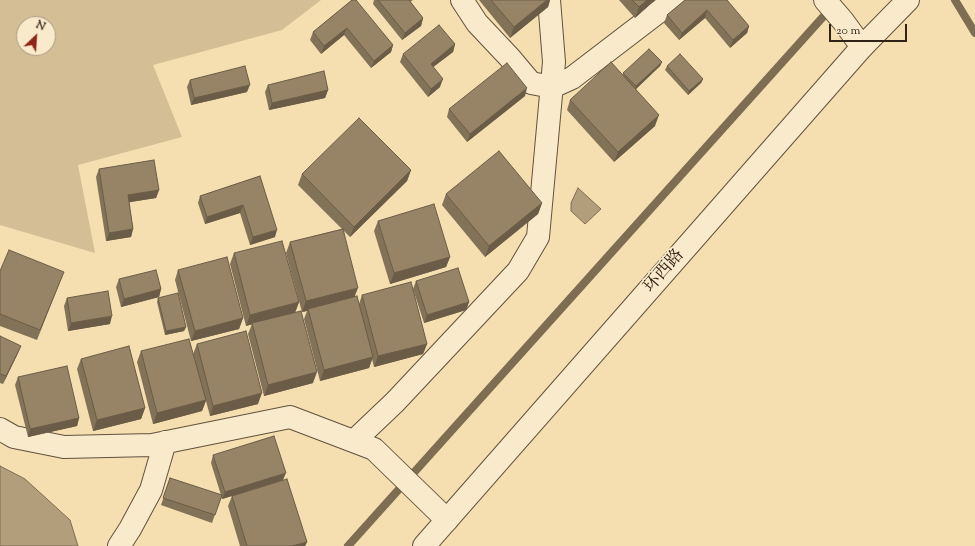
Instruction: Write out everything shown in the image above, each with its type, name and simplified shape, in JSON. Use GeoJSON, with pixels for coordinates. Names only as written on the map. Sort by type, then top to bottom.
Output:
{"type":"FeatureCollection","features":[{"type":"Feature","properties":{"kind":"street"},"geometry":{"type":"LineString","coordinates":[[462,0],[477,23],[510,58],[530,83],[552,87],[572,78],[674,0]]}},
{"type":"Feature","properties":{"kind":"street"},"geometry":{"type":"LineString","coordinates":[[354,441],[395,402],[518,272],[538,237],[554,62],[549,0]]}},
{"type":"Feature","properties":{"kind":"street"},"geometry":{"type":"LineString","coordinates":[[825,0],[862,47]]}},
{"type":"Feature","properties":{"kind":"street","name":"环西路"},"geometry":{"type":"LineString","coordinates":[[424,546],[862,47],[908,0]]}},
{"type":"Feature","properties":{"kind":"street"},"geometry":{"type":"LineString","coordinates":[[0,429],[14,437],[64,447],[152,445],[290,417],[374,449],[447,520]]}},
{"type":"Feature","properties":{"kind":"street"},"geometry":{"type":"LineString","coordinates":[[119,546],[151,490],[165,442]]}},
{"type":"Feature","properties":{"kind":"shaded area"},"geometry":{"type":"Polygon","coordinates":[[[0,0],[321,0],[282,30],[153,65],[182,137],[78,165],[95,253],[0,225],[0,0]]]}},
{"type":"Feature","properties":{"kind":"shaded area"},"geometry":{"type":"Polygon","coordinates":[[[578,188],[601,209],[585,224],[571,211],[571,203],[578,188]]]}},
{"type":"Feature","properties":{"kind":"shaded area"},"geometry":{"type":"Polygon","coordinates":[[[0,466],[25,479],[70,520],[78,546],[0,546],[0,466]]]}},
{"type":"Feature","properties":{"kind":"building"},"geometry":{"type":"Polygon","coordinates":[[[352,0],[356,0],[393,45],[374,61],[347,28],[324,46],[313,32],[352,0]]]}},
{"type":"Feature","properties":{"kind":"building"},"geometry":{"type":"Polygon","coordinates":[[[378,0],[409,0],[423,18],[405,33],[378,0]]]}},
{"type":"Feature","properties":{"kind":"building"},"geometry":{"type":"Polygon","coordinates":[[[491,0],[547,0],[514,27],[491,0]]]}},
{"type":"Feature","properties":{"kind":"building"},"geometry":{"type":"Polygon","coordinates":[[[632,0],[647,0],[639,7],[632,0]]]}},
{"type":"Feature","properties":{"kind":"building"},"geometry":{"type":"Polygon","coordinates":[[[685,0],[727,0],[749,26],[733,40],[707,10],[682,33],[667,15],[685,0]]]}},
{"type":"Feature","properties":{"kind":"building"},"geometry":{"type":"Polygon","coordinates":[[[439,25],[455,44],[431,64],[443,79],[431,89],[403,54],[439,25]]]}},
{"type":"Feature","properties":{"kind":"building"},"geometry":{"type":"Polygon","coordinates":[[[649,49],[662,62],[636,86],[623,73],[649,49]]]}},
{"type":"Feature","properties":{"kind":"building"},"geometry":{"type":"Polygon","coordinates":[[[680,54],[703,79],[689,91],[667,66],[680,54]]]}},
{"type":"Feature","properties":{"kind":"building"},"geometry":{"type":"Polygon","coordinates":[[[611,62],[659,115],[618,152],[570,100],[611,62]]]}},
{"type":"Feature","properties":{"kind":"building"},"geometry":{"type":"Polygon","coordinates":[[[507,63],[527,88],[470,134],[449,109],[507,63]]]}},
{"type":"Feature","properties":{"kind":"building"},"geometry":{"type":"Polygon","coordinates":[[[245,66],[250,85],[194,98],[190,80],[245,66]]]}},
{"type":"Feature","properties":{"kind":"building"},"geometry":{"type":"Polygon","coordinates":[[[324,71],[328,90],[272,103],[268,85],[324,71]]]}},
{"type":"Feature","properties":{"kind":"building"},"geometry":{"type":"Polygon","coordinates":[[[359,118],[411,170],[354,227],[302,174],[359,118]]]}},
{"type":"Feature","properties":{"kind":"building"},"geometry":{"type":"Polygon","coordinates":[[[499,151],[542,203],[489,246],[446,194],[499,151]]]}},
{"type":"Feature","properties":{"kind":"building"},"geometry":{"type":"Polygon","coordinates":[[[154,160],[159,190],[128,195],[133,229],[109,233],[99,169],[154,160]]]}},
{"type":"Feature","properties":{"kind":"building"},"geometry":{"type":"Polygon","coordinates":[[[260,176],[277,230],[253,237],[243,205],[207,217],[200,196],[260,176]]]}},
{"type":"Feature","properties":{"kind":"building"},"geometry":{"type":"Polygon","coordinates":[[[434,204],[450,257],[394,273],[378,221],[434,204]]]}},
{"type":"Feature","properties":{"kind":"building"},"geometry":{"type":"Polygon","coordinates":[[[343,229],[358,288],[306,301],[290,242],[343,229]]]}},
{"type":"Feature","properties":{"kind":"building"},"geometry":{"type":"Polygon","coordinates":[[[282,241],[299,302],[250,315],[234,253],[282,241]]]}},
{"type":"Feature","properties":{"kind":"building"},"geometry":{"type":"Polygon","coordinates":[[[9,250],[64,272],[40,330],[0,314],[0,271],[9,250]]]}},
{"type":"Feature","properties":{"kind":"building"},"geometry":{"type":"Polygon","coordinates":[[[227,257],[243,318],[195,331],[178,270],[227,257]]]}},
{"type":"Feature","properties":{"kind":"building"},"geometry":{"type":"Polygon","coordinates":[[[458,268],[469,302],[427,315],[416,281],[458,268]]]}},
{"type":"Feature","properties":{"kind":"building"},"geometry":{"type":"Polygon","coordinates":[[[156,270],[161,289],[124,299],[119,279],[156,270]]]}},
{"type":"Feature","properties":{"kind":"building"},"geometry":{"type":"Polygon","coordinates":[[[411,282],[427,344],[378,356],[362,295],[411,282]]]}},
{"type":"Feature","properties":{"kind":"building"},"geometry":{"type":"Polygon","coordinates":[[[108,291],[112,316],[71,323],[67,298],[108,291]]]}},
{"type":"Feature","properties":{"kind":"building"},"geometry":{"type":"Polygon","coordinates":[[[178,293],[186,327],[166,331],[158,298],[178,293]]]}},
{"type":"Feature","properties":{"kind":"building"},"geometry":{"type":"Polygon","coordinates":[[[357,296],[373,357],[324,370],[308,309],[357,296]]]}},
{"type":"Feature","properties":{"kind":"building"},"geometry":{"type":"Polygon","coordinates":[[[301,311],[317,372],[268,385],[252,323],[301,311]]]}},
{"type":"Feature","properties":{"kind":"building"},"geometry":{"type":"Polygon","coordinates":[[[246,331],[262,393],[213,406],[197,344],[246,331]]]}},
{"type":"Feature","properties":{"kind":"building"},"geometry":{"type":"Polygon","coordinates":[[[0,336],[21,346],[6,376],[0,374],[0,336]]]}},
{"type":"Feature","properties":{"kind":"building"},"geometry":{"type":"Polygon","coordinates":[[[189,339],[206,400],[157,413],[141,351],[189,339]]]}},
{"type":"Feature","properties":{"kind":"building"},"geometry":{"type":"Polygon","coordinates":[[[129,346],[145,408],[97,420],[81,359],[129,346]]]}},
{"type":"Feature","properties":{"kind":"building"},"geometry":{"type":"Polygon","coordinates":[[[67,366],[79,418],[30,429],[18,377],[67,366]]]}},
{"type":"Feature","properties":{"kind":"building"},"geometry":{"type":"Polygon","coordinates":[[[274,436],[286,473],[225,492],[213,455],[274,436]]]}},
{"type":"Feature","properties":{"kind":"building"},"geometry":{"type":"Polygon","coordinates":[[[170,478],[222,495],[215,515],[163,498],[170,478]]]}},
{"type":"Feature","properties":{"kind":"building"},"geometry":{"type":"Polygon","coordinates":[[[287,479],[307,542],[292,546],[247,546],[232,496],[287,479]]]}},
{"type":"Feature","properties":{"kind":"waterway"},"geometry":{"type":"LineString","coordinates":[[955,0],[975,33]]}},
{"type":"Feature","properties":{"kind":"waterway"},"geometry":{"type":"LineString","coordinates":[[348,546],[831,8]]}}]}
